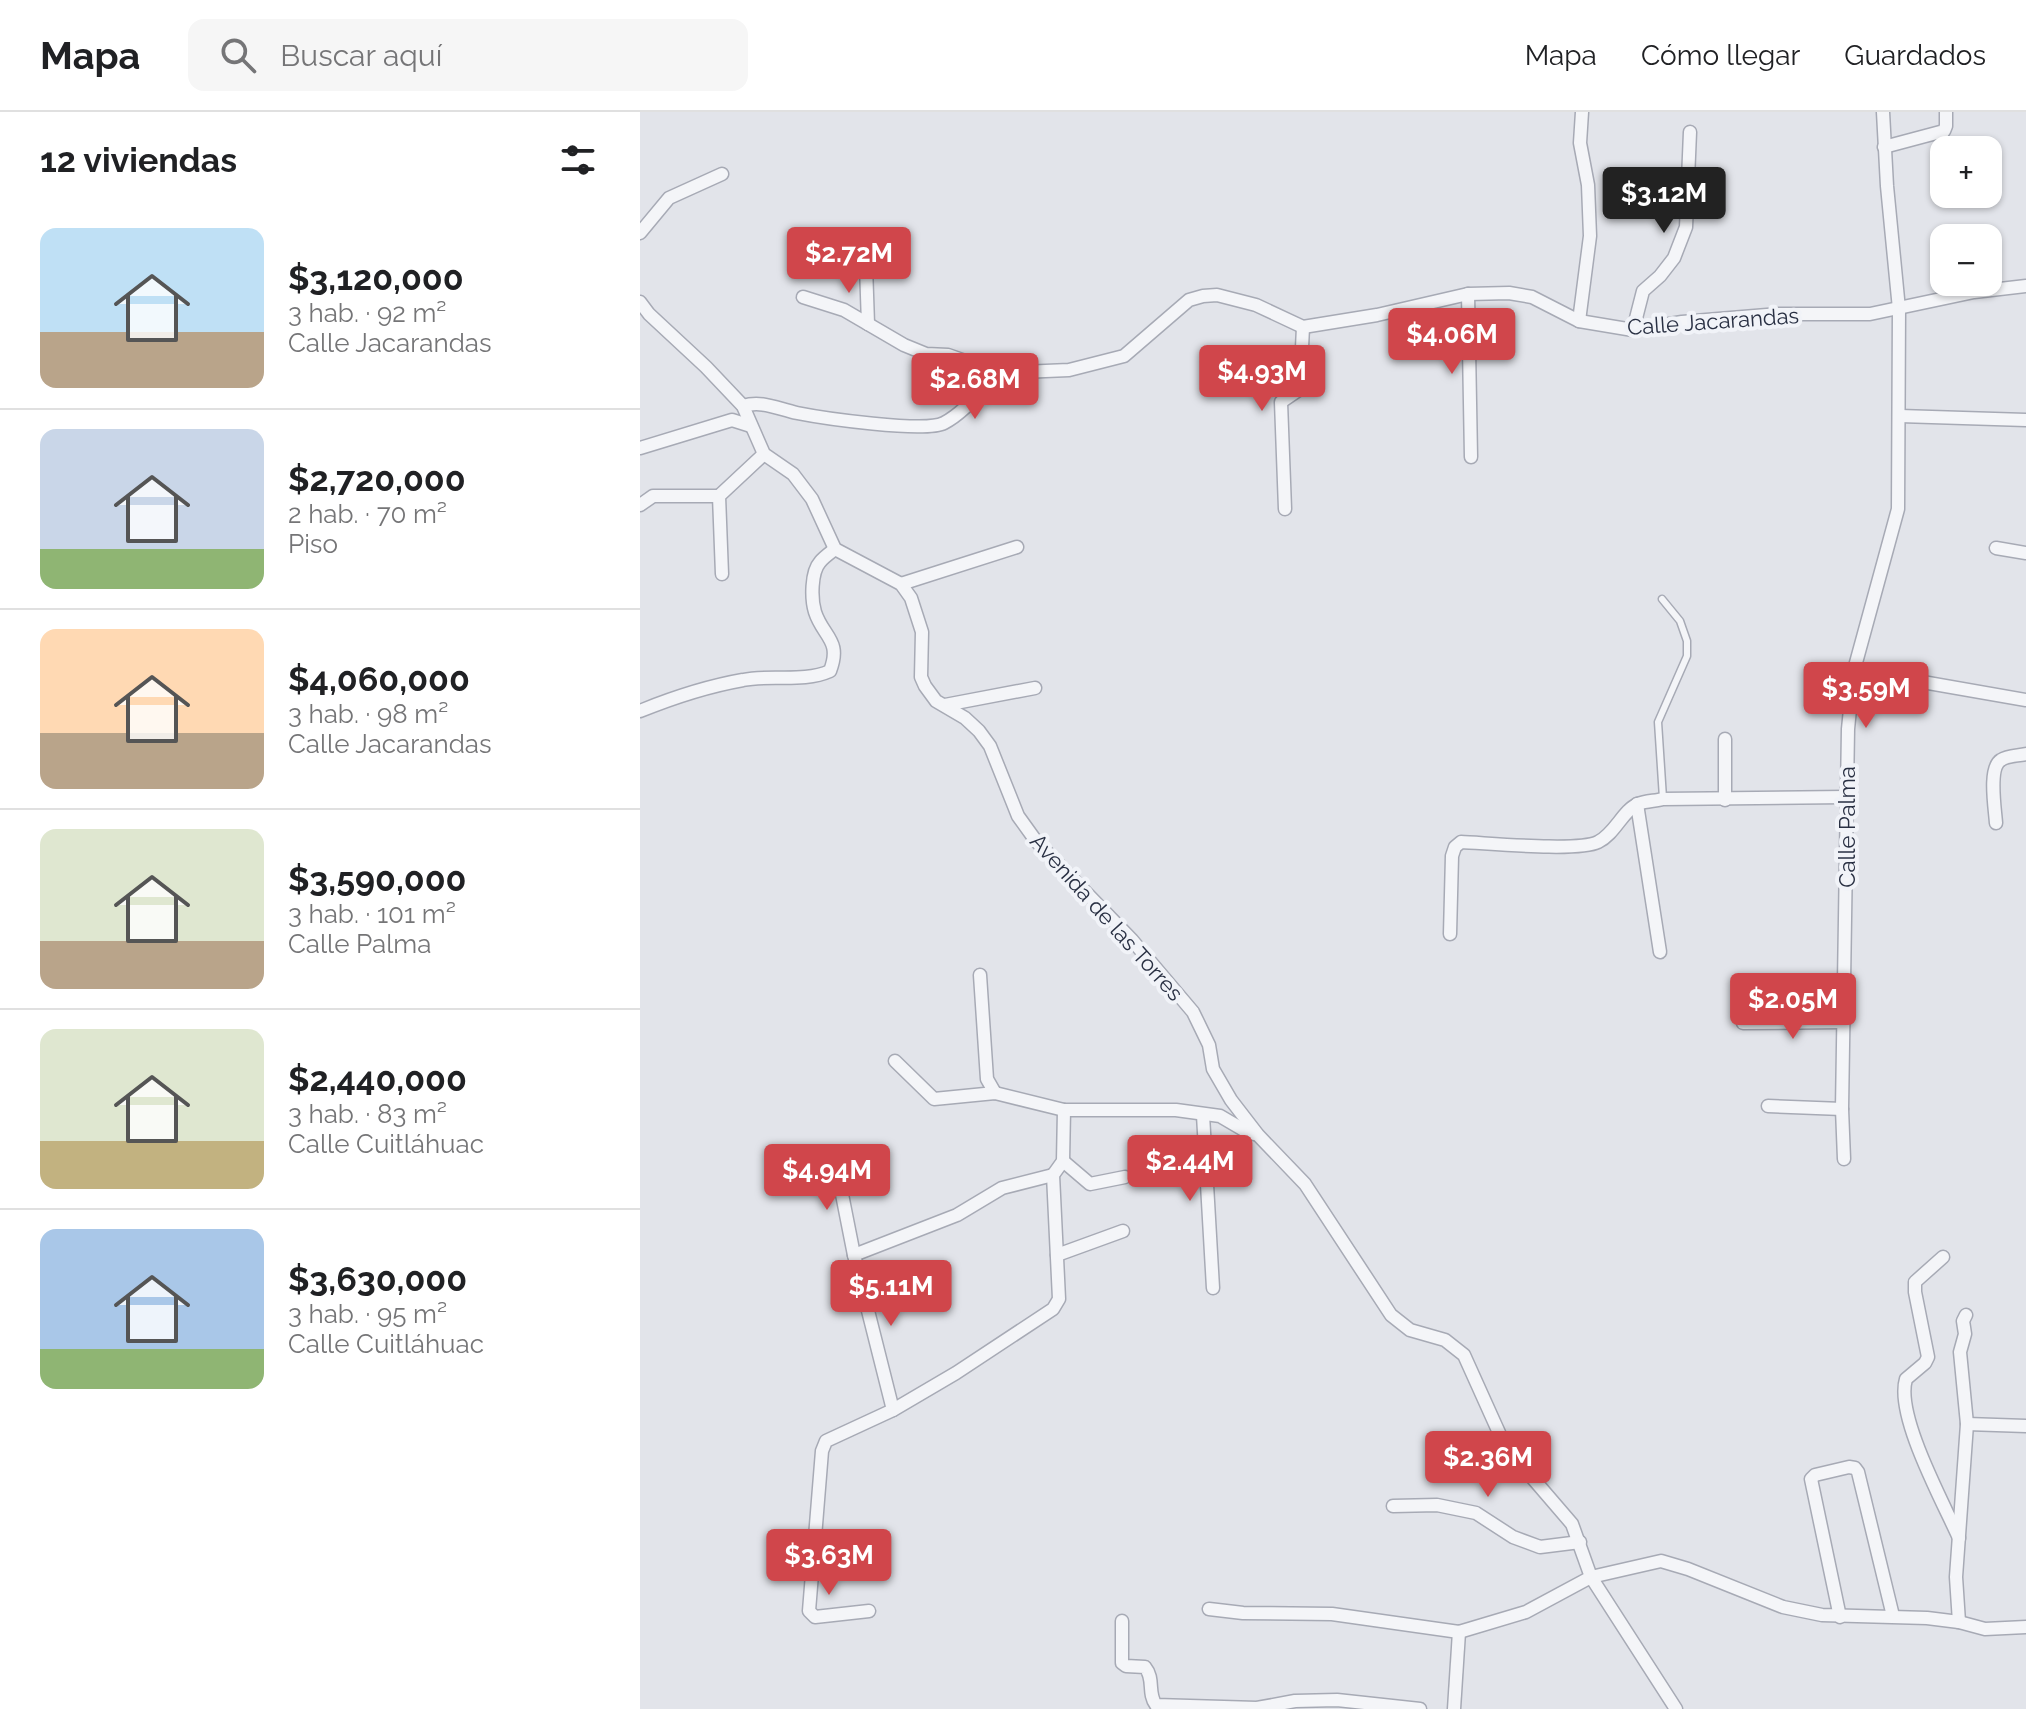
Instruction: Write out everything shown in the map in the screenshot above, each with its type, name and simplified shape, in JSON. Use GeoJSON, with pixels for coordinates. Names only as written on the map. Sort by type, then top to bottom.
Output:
{"type":"FeatureCollection","features":[{"type":"Feature","properties":{"kind":"street"},"geometry":{"type":"LineString","coordinates":[[1579,321],[1590,236],[1588,185],[1580,143],[1582,112]]}},
{"type":"Feature","properties":{"kind":"street","name":"Calle Palma"},"geometry":{"type":"LineString","coordinates":[[1844,1159],[1842,1109],[1848,882],[1848,729],[1854,670],[1898,509],[1899,309],[1883,112]]}},
{"type":"Feature","properties":{"kind":"street"},"geometry":{"type":"LineString","coordinates":[[1884,147],[1944,131],[1946,112]]}},
{"type":"Feature","properties":{"kind":"street"},"geometry":{"type":"LineString","coordinates":[[1633,330],[1643,291],[1674,258],[1686,227],[1690,132]]}},
{"type":"Feature","properties":{"kind":"street"},"geometry":{"type":"LineString","coordinates":[[640,233],[669,198],[722,174]]}},
{"type":"Feature","properties":{"kind":"street"},"geometry":{"type":"LineString","coordinates":[[866,266],[868,324]]}},
{"type":"Feature","properties":{"kind":"street","name":"Calle Jacarandas"},"geometry":{"type":"LineString","coordinates":[[1303,327],[1377,315],[1468,294],[1509,293],[1532,297],[1579,321],[1633,330],[1653,325],[1779,314],[1870,314],[1974,292],[2026,286]]}},
{"type":"Feature","properties":{"kind":"street"},"geometry":{"type":"LineString","coordinates":[[1468,294],[1471,457]]}},
{"type":"Feature","properties":{"kind":"street"},"geometry":{"type":"LineString","coordinates":[[803,297],[844,310],[904,345],[926,354],[948,355],[999,373],[1069,370],[1124,356],[1189,300],[1217,295],[1256,305],[1303,327],[1302,383],[1300,389],[1281,402],[1285,509]]}},
{"type":"Feature","properties":{"kind":"street"},"geometry":{"type":"LineString","coordinates":[[640,302],[743,406],[764,454],[793,474],[812,499],[835,549],[901,584],[1017,547]]}},
{"type":"Feature","properties":{"kind":"street"},"geometry":{"type":"LineString","coordinates":[[743,406],[760,403],[798,413],[924,427],[941,425],[955,416],[999,373]]}},
{"type":"Feature","properties":{"kind":"street"},"geometry":{"type":"LineString","coordinates":[[1900,416],[2026,420]]}},
{"type":"Feature","properties":{"kind":"street"},"geometry":{"type":"LineString","coordinates":[[640,448],[732,420],[751,426]]}},
{"type":"Feature","properties":{"kind":"street"},"geometry":{"type":"LineString","coordinates":[[640,505],[653,496],[719,496],[764,454]]}},
{"type":"Feature","properties":{"kind":"street"},"geometry":{"type":"LineString","coordinates":[[719,496],[722,574]]}},
{"type":"Feature","properties":{"kind":"street"},"geometry":{"type":"LineString","coordinates":[[1996,548],[2026,553]]}},
{"type":"Feature","properties":{"kind":"street"},"geometry":{"type":"LineString","coordinates":[[640,711],[745,679],[803,677],[830,671],[836,657],[835,648],[815,612],[813,586],[818,564],[835,549]]}},
{"type":"Feature","properties":{"kind":"street","name":"Avenida de las Torres"},"geometry":{"type":"LineString","coordinates":[[901,584],[911,598],[922,632],[921,677],[925,686],[936,701],[965,718],[990,746],[1018,816],[1036,841],[1132,940],[1193,1012],[1209,1045],[1213,1069],[1219,1082],[1258,1135],[1311,1192],[1391,1315],[1410,1330],[1445,1340],[1464,1355],[1505,1446],[1572,1524],[1591,1577],[1676,1709]]}},
{"type":"Feature","properties":{"kind":"street"},"geometry":{"type":"LineString","coordinates":[[1854,670],[2026,700]]}},
{"type":"Feature","properties":{"kind":"street"},"geometry":{"type":"LineString","coordinates":[[945,705],[1035,688]]}},
{"type":"Feature","properties":{"kind":"street"},"geometry":{"type":"LineString","coordinates":[[1725,739],[1725,800]]}},
{"type":"Feature","properties":{"kind":"street"},"geometry":{"type":"LineString","coordinates":[[1996,823],[1993,770],[1997,762],[2006,757],[2026,754]]}},
{"type":"Feature","properties":{"kind":"street"},"geometry":{"type":"LineString","coordinates":[[1450,934],[1452,856],[1461,842],[1594,845],[1609,835],[1637,804],[1663,799],[1846,797]]}},
{"type":"Feature","properties":{"kind":"street"},"geometry":{"type":"LineString","coordinates":[[1637,804],[1660,952]]}},
{"type":"Feature","properties":{"kind":"street"},"geometry":{"type":"LineString","coordinates":[[980,975],[987,1079],[995,1093]]}},
{"type":"Feature","properties":{"kind":"street"},"geometry":{"type":"LineString","coordinates":[[1743,1023],[1843,1022]]}},
{"type":"Feature","properties":{"kind":"street"},"geometry":{"type":"LineString","coordinates":[[895,1061],[934,1099],[995,1093],[1064,1110],[1176,1110],[1220,1116],[1258,1135]]}},
{"type":"Feature","properties":{"kind":"street"},"geometry":{"type":"LineString","coordinates":[[1768,1106],[1842,1109]]}},
{"type":"Feature","properties":{"kind":"street"},"geometry":{"type":"LineString","coordinates":[[869,1611],[815,1617],[809,1611],[822,1451],[826,1441],[893,1410],[1053,1309],[1059,1299],[1053,1175],[1063,1161],[1064,1110]]}},
{"type":"Feature","properties":{"kind":"street"},"geometry":{"type":"LineString","coordinates":[[1203,1115],[1213,1288]]}},
{"type":"Feature","properties":{"kind":"street"},"geometry":{"type":"LineString","coordinates":[[821,1157],[837,1169],[854,1255],[893,1410]]}},
{"type":"Feature","properties":{"kind":"street"},"geometry":{"type":"LineString","coordinates":[[1063,1161],[1090,1184],[1125,1177]]}},
{"type":"Feature","properties":{"kind":"street"},"geometry":{"type":"LineString","coordinates":[[854,1255],[957,1215],[1002,1188],[1053,1175]]}},
{"type":"Feature","properties":{"kind":"street"},"geometry":{"type":"LineString","coordinates":[[1057,1255],[1123,1231]]}},
{"type":"Feature","properties":{"kind":"street"},"geometry":{"type":"LineString","coordinates":[[1943,1257],[1915,1282],[1928,1357],[1906,1379],[1904,1399],[1917,1447],[1959,1538]]}},
{"type":"Feature","properties":{"kind":"street"},"geometry":{"type":"LineString","coordinates":[[1959,1622],[1956,1577],[1967,1424],[1960,1352],[1966,1315]]}},
{"type":"Feature","properties":{"kind":"street"},"geometry":{"type":"LineString","coordinates":[[1967,1424],[2026,1426]]}},
{"type":"Feature","properties":{"kind":"street"},"geometry":{"type":"LineString","coordinates":[[1840,1617],[1811,1479],[1815,1475],[1849,1467],[1858,1472],[1893,1616]]}},
{"type":"Feature","properties":{"kind":"street"},"geometry":{"type":"LineString","coordinates":[[1393,1506],[1437,1505],[1476,1513],[1513,1537],[1540,1547],[1580,1542]]}},
{"type":"Feature","properties":{"kind":"street"},"geometry":{"type":"LineString","coordinates":[[1209,1609],[1243,1613],[1332,1614],[1459,1632],[1526,1612],[1591,1577],[1661,1561],[1783,1607],[1840,1617],[1893,1616],[1959,1622],[1985,1629],[2026,1627]]}},
{"type":"Feature","properties":{"kind":"street"},"geometry":{"type":"LineString","coordinates":[[1122,1621],[1122,1663],[1145,1667],[1151,1675],[1152,1700],[1156,1705],[1257,1709],[1295,1701],[1337,1700],[1420,1709]]}},
{"type":"Feature","properties":{"kind":"street"},"geometry":{"type":"LineString","coordinates":[[1454,1709],[1459,1632]]}},
{"type":"Feature","properties":{"kind":"lane"},"geometry":{"type":"LineString","coordinates":[[1662,599],[1680,621],[1687,641],[1687,656],[1658,722],[1663,799]]}}]}
